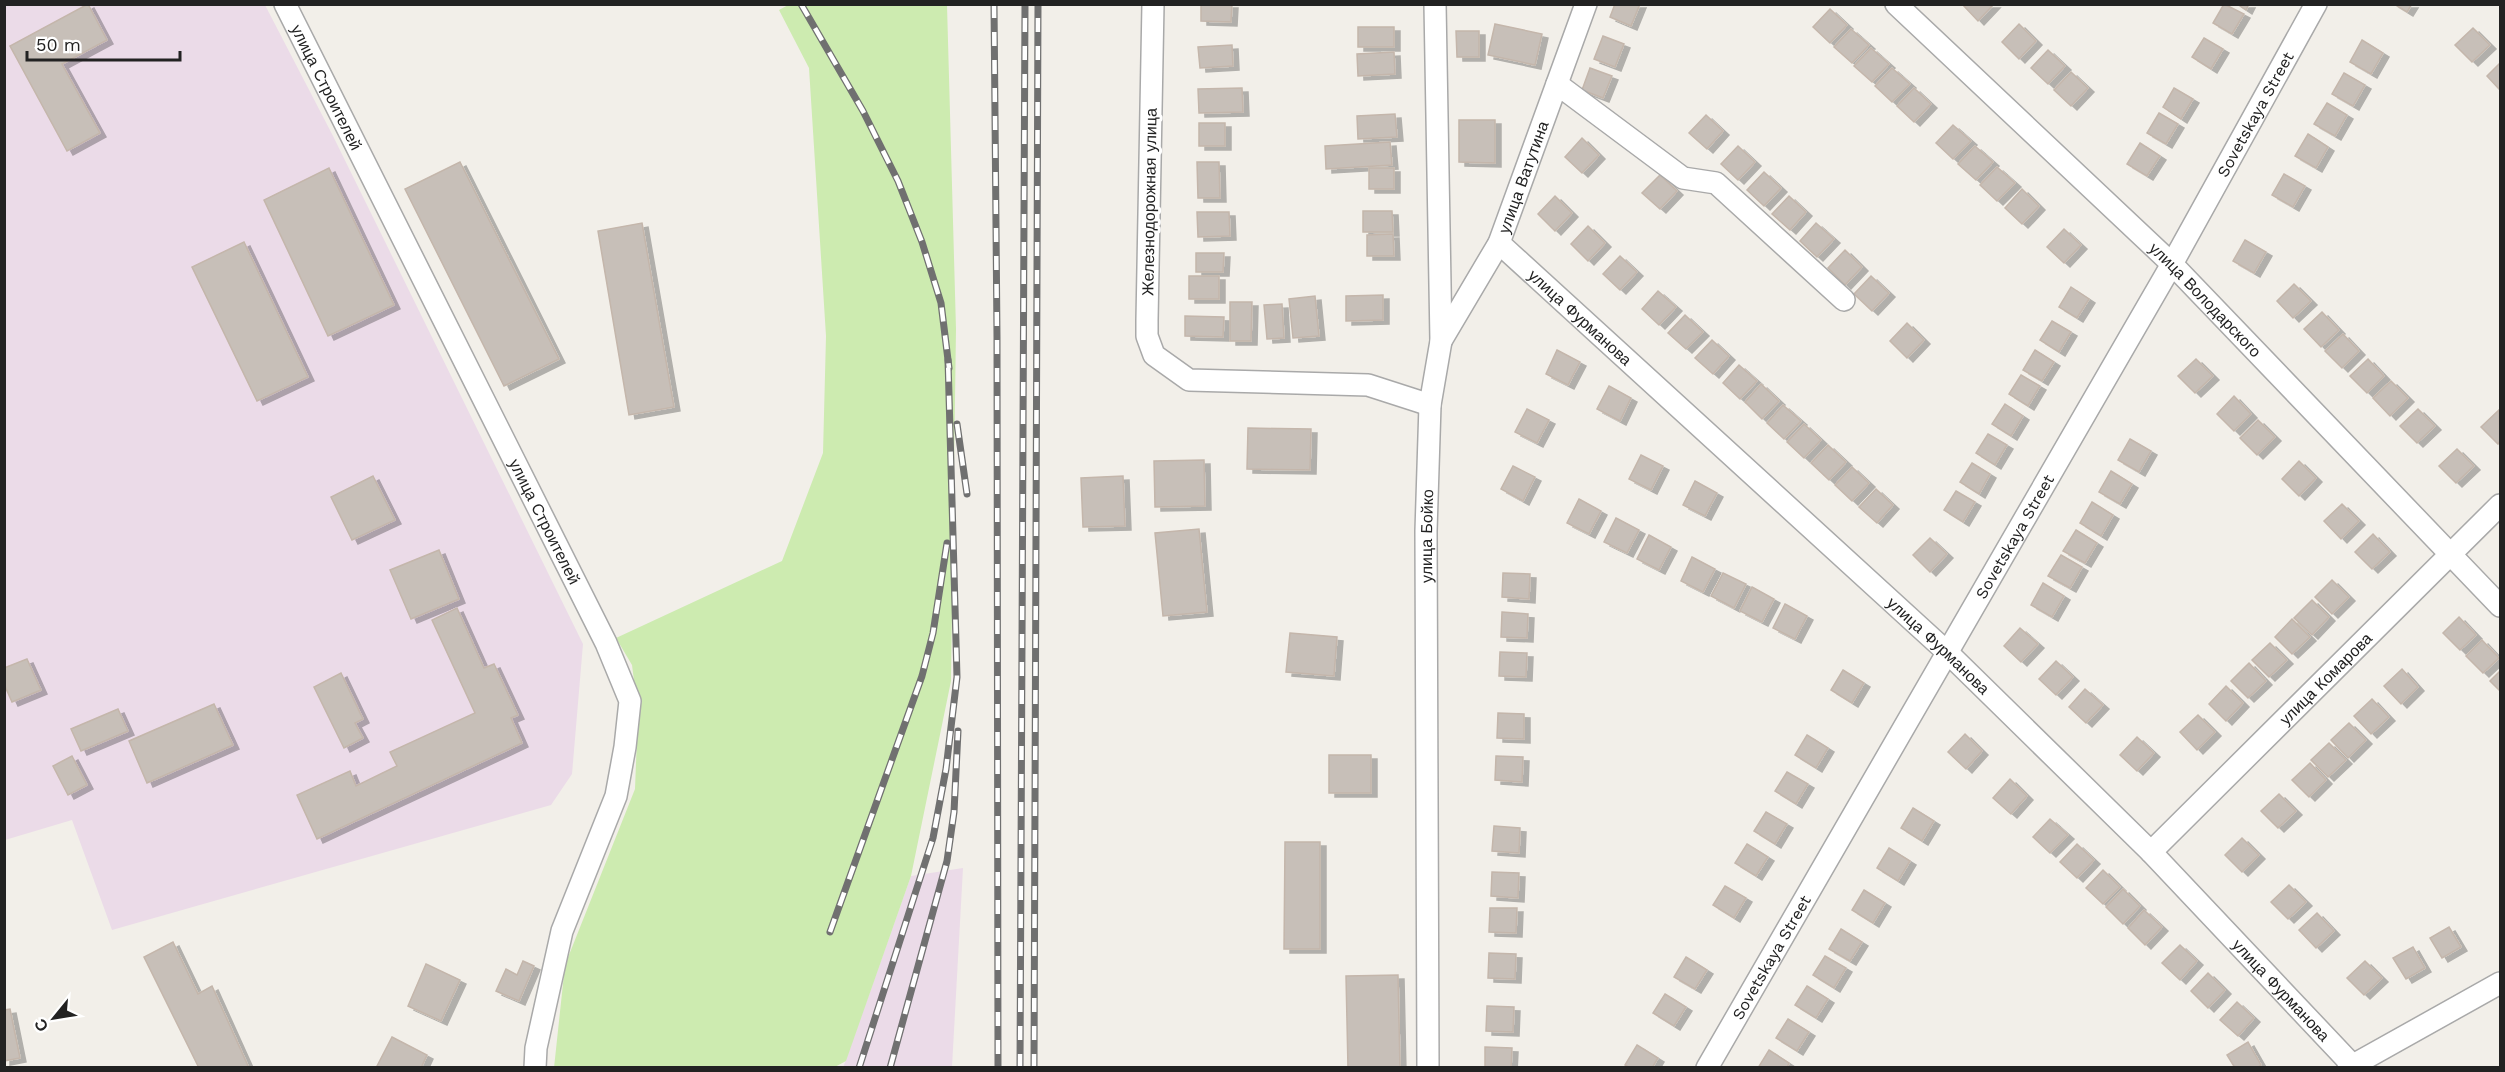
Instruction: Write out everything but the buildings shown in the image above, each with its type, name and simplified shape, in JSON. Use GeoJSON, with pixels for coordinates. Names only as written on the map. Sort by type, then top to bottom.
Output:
{"type":"FeatureCollection","features":[{"type":"Feature","properties":{"kind":"street","name":"улица Строителей"},"geometry":{"type":"LineString","coordinates":[[285,4],[606,643],[630,701],[616,796],[562,931],[536,1048],[535,1068]]}},
{"type":"Feature","properties":{"kind":"street","name":"Железнодорожная улица"},"geometry":{"type":"LineString","coordinates":[[1153,4],[1147,336],[1154,355],[1189,380],[1368,385],[1430,405]]}},
{"type":"Feature","properties":{"kind":"street","name":"улица Бойко"},"geometry":{"type":"LineString","coordinates":[[1428,1068],[1426,531],[1430,405],[1441,341],[1435,4]]}},
{"type":"Feature","properties":{"kind":"street","name":"улица Ватутина"},"geometry":{"type":"LineString","coordinates":[[1441,341],[1499,243],[1586,4]]}},
{"type":"Feature","properties":{"kind":"street","name":"улица Володарского"},"geometry":{"type":"LineString","coordinates":[[1896,4],[2172,264],[2452,553],[2500,606]]}},
{"type":"Feature","properties":{"kind":"street","name":"Sovetskaya Street"},"geometry":{"type":"LineString","coordinates":[[1707,1068],[2172,264],[2316,4]]}},
{"type":"Feature","properties":{"kind":"street"},"geometry":{"type":"LineString","coordinates":[[1557,84],[1683,178],[1716,183],[1844,300]]}},
{"type":"Feature","properties":{"kind":"street","name":"улица Фурманова"},"geometry":{"type":"LineString","coordinates":[[1499,243],[1948,653],[2151,852],[2353,1066]]}},
{"type":"Feature","properties":{"kind":"street","name":"улица Комарова"},"geometry":{"type":"LineString","coordinates":[[2151,852],[2500,505]]}},
{"type":"Feature","properties":{"kind":"street"},"geometry":{"type":"LineString","coordinates":[[2353,1066],[2500,983]]}},
{"type":"Feature","properties":{"kind":"shaded area"},"geometry":{"type":"Polygon","coordinates":[[[5,5],[265,5],[333,136],[583,644],[572,774],[551,805],[112,930],[72,820],[5,840],[5,5]]]}},
{"type":"Feature","properties":{"kind":"shaded area"},"geometry":{"type":"Polygon","coordinates":[[[963,868],[952,1067],[843,1068],[911,876],[963,868]]]}},
{"type":"Feature","properties":{"kind":"green space"},"geometry":{"type":"Polygon","coordinates":[[[790,4],[947,5],[956,329],[951,681],[911,876],[846,1061],[833,1068],[554,1068],[565,965],[635,789],[638,712],[632,665],[616,638],[782,561],[823,453],[826,336],[809,68],[779,10],[790,4]]]}},
{"type":"Feature","properties":{"kind":"railway"},"geometry":{"type":"LineString","coordinates":[[801,4],[863,111],[898,181],[922,242],[941,303],[949,368]]}},
{"type":"Feature","properties":{"kind":"railway"},"geometry":{"type":"LineString","coordinates":[[994,4],[998,1068]]}},
{"type":"Feature","properties":{"kind":"railway"},"geometry":{"type":"LineString","coordinates":[[1020,1068],[1025,4]]}},
{"type":"Feature","properties":{"kind":"railway"},"geometry":{"type":"LineString","coordinates":[[1034,1068],[1038,4]]}},
{"type":"Feature","properties":{"kind":"railway"},"geometry":{"type":"LineString","coordinates":[[859,1068],[933,838],[946,769],[957,677],[948,360]]}},
{"type":"Feature","properties":{"kind":"railway"},"geometry":{"type":"LineString","coordinates":[[957,424],[967,494]]}},
{"type":"Feature","properties":{"kind":"railway"},"geometry":{"type":"LineString","coordinates":[[830,932],[922,676],[933,633],[947,543]]}},
{"type":"Feature","properties":{"kind":"railway"},"geometry":{"type":"LineString","coordinates":[[890,1068],[947,861],[954,812],[958,731]]}}]}
